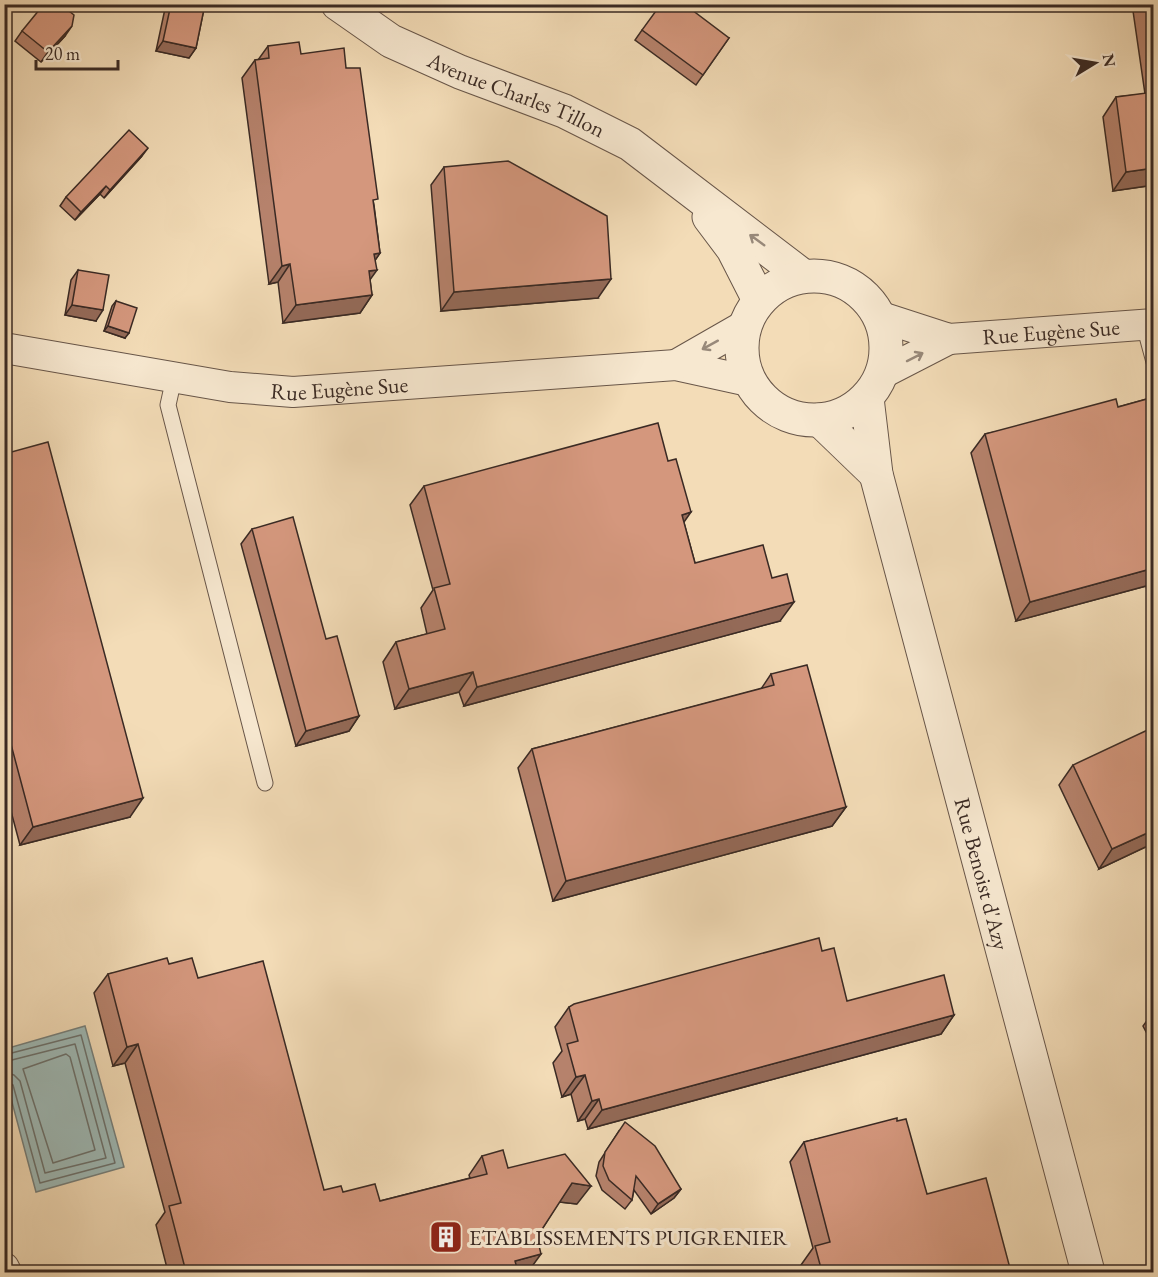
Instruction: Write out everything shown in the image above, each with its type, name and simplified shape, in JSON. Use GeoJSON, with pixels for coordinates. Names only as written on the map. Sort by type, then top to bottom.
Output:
{"type":"FeatureCollection","features":[{"type":"Feature","properties":{"kind":"street","name":"Avenue Charles Tillon"},"geometry":{"type":"LineString","coordinates":[[338,4],[391,40],[460,72],[564,111],[630,144],[689,192],[803,276]]}},
{"type":"Feature","properties":{"kind":"street","name":"Avenue Charles Tillon"},"geometry":{"type":"LineString","coordinates":[[689,192],[733,249],[752,313]]}},
{"type":"Feature","properties":{"kind":"street"},"geometry":{"type":"LineString","coordinates":[[803,276],[823,276],[841,281],[859,291],[878,315],[887,344],[874,386],[837,417],[820,420],[798,419],[778,412],[762,398],[749,381],[742,360],[752,313],[772,288],[803,276]]}},
{"type":"Feature","properties":{"kind":"street","name":"Rue Eugène Sue"},"geometry":{"type":"LineString","coordinates":[[676,365],[752,313]]}},
{"type":"Feature","properties":{"kind":"street","name":"Rue Eugène Sue"},"geometry":{"type":"LineString","coordinates":[[878,315],[949,339],[1149,325]]}},
{"type":"Feature","properties":{"kind":"street","name":"Rue Eugène Sue"},"geometry":{"type":"LineString","coordinates":[[874,386],[949,339]]}},
{"type":"Feature","properties":{"kind":"street","name":"Rue Eugène Sue"},"geometry":{"type":"LineString","coordinates":[[4,348],[230,387],[293,392],[676,365],[749,381]]}},
{"type":"Feature","properties":{"kind":"street","name":"Rue Benoist d'Azy"},"geometry":{"type":"LineString","coordinates":[[874,386],[876,474],[1088,1272]]}},
{"type":"Feature","properties":{"kind":"street"},"geometry":{"type":"LineString","coordinates":[[820,420],[876,474]]}},
{"type":"Feature","properties":{"kind":"street"},"geometry":{"type":"LineString","coordinates":[[4,1268],[6,1272]]}},
{"type":"Feature","properties":{"kind":"lane"},"geometry":{"type":"LineString","coordinates":[[1149,325],[1154,362]]}},
{"type":"Feature","properties":{"kind":"lane"},"geometry":{"type":"LineString","coordinates":[[174,378],[168,405],[265,783]]}},
{"type":"Feature","properties":{"kind":"water"},"geometry":{"type":"Polygon","coordinates":[[[85,1026],[124,1167],[36,1192],[5,1076],[5,1049],[85,1026]]]}},
{"type":"Feature","properties":{"kind":"building"},"geometry":{"type":"Polygon","coordinates":[[[44,4],[60,4],[74,15],[72,26],[48,52],[22,31],[44,4]]]}},
{"type":"Feature","properties":{"kind":"building"},"geometry":{"type":"Polygon","coordinates":[[[171,4],[205,4],[196,48],[163,41],[171,4]]]}},
{"type":"Feature","properties":{"kind":"building"},"geometry":{"type":"Polygon","coordinates":[[[661,4],[684,4],[729,38],[703,75],[642,30],[661,4]]]}},
{"type":"Feature","properties":{"kind":"building"},"geometry":{"type":"Polygon","coordinates":[[[1149,4],[1154,4],[1154,39],[1149,4]]]}},
{"type":"Feature","properties":{"kind":"building"},"geometry":{"type":"Polygon","coordinates":[[[299,42],[301,54],[344,48],[346,68],[360,68],[378,199],[373,200],[380,253],[374,254],[377,270],[369,271],[372,295],[296,305],[290,264],[282,266],[255,60],[269,58],[268,46],[299,42]]]}},
{"type":"Feature","properties":{"kind":"building"},"geometry":{"type":"Polygon","coordinates":[[[1154,92],[1154,168],[1126,172],[1116,97],[1154,92]]]}},
{"type":"Feature","properties":{"kind":"building"},"geometry":{"type":"Polygon","coordinates":[[[129,130],[148,148],[110,190],[106,186],[81,212],[66,197],[129,130]]]}},
{"type":"Feature","properties":{"kind":"building"},"geometry":{"type":"Polygon","coordinates":[[[508,161],[607,216],[611,279],[454,292],[444,167],[508,161]]]}},
{"type":"Feature","properties":{"kind":"building"},"geometry":{"type":"Polygon","coordinates":[[[78,270],[109,275],[103,310],[72,305],[78,270]]]}},
{"type":"Feature","properties":{"kind":"building"},"geometry":{"type":"Polygon","coordinates":[[[116,301],[137,308],[129,333],[108,326],[116,301]]]}},
{"type":"Feature","properties":{"kind":"building"},"geometry":{"type":"Polygon","coordinates":[[[1154,397],[1154,568],[1030,602],[985,434],[1116,399],[1118,407],[1154,397]]]}},
{"type":"Feature","properties":{"kind":"building"},"geometry":{"type":"Polygon","coordinates":[[[658,423],[668,461],[676,459],[691,512],[682,515],[695,563],[763,545],[772,578],[787,574],[794,602],[477,687],[473,672],[409,689],[396,642],[445,629],[434,588],[450,584],[424,486],[658,423]]]}},
{"type":"Feature","properties":{"kind":"building"},"geometry":{"type":"Polygon","coordinates":[[[48,442],[143,798],[33,827],[4,718],[4,454],[48,442]]]}},
{"type":"Feature","properties":{"kind":"building"},"geometry":{"type":"Polygon","coordinates":[[[293,517],[326,639],[337,636],[359,716],[306,731],[252,529],[293,517]]]}},
{"type":"Feature","properties":{"kind":"building"},"geometry":{"type":"Polygon","coordinates":[[[807,665],[846,807],[566,881],[532,749],[774,685],[771,674],[807,665]]]}},
{"type":"Feature","properties":{"kind":"building"},"geometry":{"type":"Polygon","coordinates":[[[1154,727],[1154,830],[1112,849],[1073,765],[1154,727]]]}},
{"type":"Feature","properties":{"kind":"building"},"geometry":{"type":"Polygon","coordinates":[[[819,938],[822,951],[834,948],[847,1001],[944,975],[954,1015],[602,1110],[599,1099],[592,1101],[585,1075],[576,1077],[567,1044],[578,1041],[569,1007],[574,1004],[819,938]]]}},
{"type":"Feature","properties":{"kind":"building"},"geometry":{"type":"Polygon","coordinates":[[[167,958],[169,964],[192,958],[198,978],[263,961],[324,1190],[341,1186],[343,1192],[375,1184],[380,1201],[487,1174],[482,1156],[503,1150],[508,1168],[565,1154],[591,1186],[572,1183],[537,1237],[541,1254],[515,1261],[518,1272],[186,1272],[169,1206],[181,1203],[138,1044],[127,1047],[108,974],[167,958]]]}},
{"type":"Feature","properties":{"kind":"building"},"geometry":{"type":"Polygon","coordinates":[[[897,1118],[897,1121],[906,1119],[927,1194],[986,1178],[1011,1272],[822,1272],[815,1246],[830,1242],[804,1142],[897,1118]]]}},
{"type":"Feature","properties":{"kind":"building"},"geometry":{"type":"Polygon","coordinates":[[[625,1122],[655,1146],[681,1189],[658,1204],[636,1176],[632,1200],[609,1180],[603,1166],[605,1152],[625,1122]]]}},
{"type":"Feature","properties":{"kind":"place","name":"ETABLISSEMENTS PUIGRENIER"},"geometry":{"type":"Point","coordinates":[446,1237]}}]}
